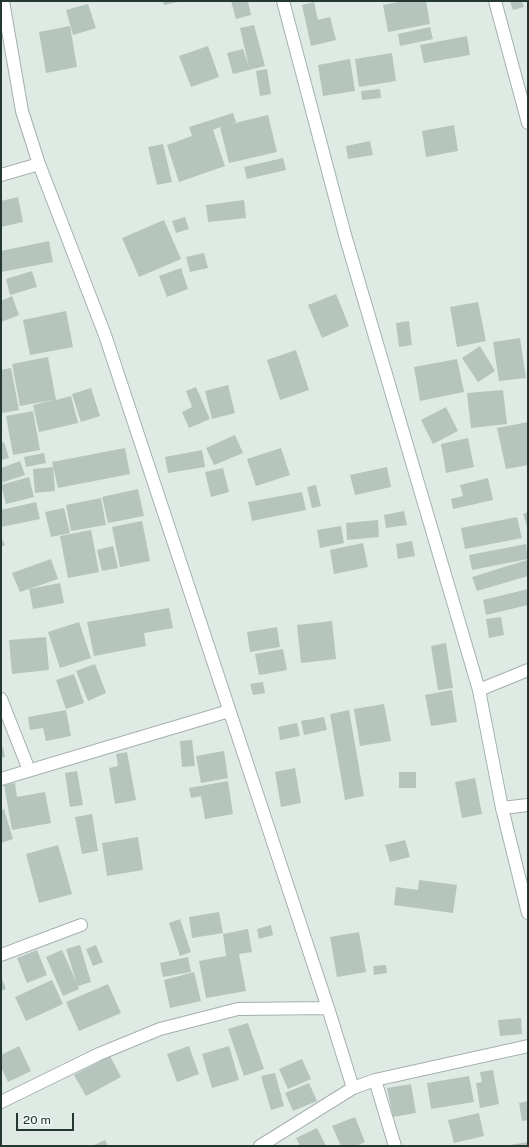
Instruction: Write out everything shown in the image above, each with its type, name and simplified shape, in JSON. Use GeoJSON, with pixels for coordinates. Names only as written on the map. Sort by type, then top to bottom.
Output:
{"type":"FeatureCollection","features":[{"type":"Feature","properties":{"kind":"street"},"geometry":{"type":"LineString","coordinates":[[3,1],[22,111],[39,164],[105,335],[328,1008],[353,1088]]}},
{"type":"Feature","properties":{"kind":"street"},"geometry":{"type":"LineString","coordinates":[[282,1],[345,235],[479,690],[502,808],[528,913]]}},
{"type":"Feature","properties":{"kind":"street"},"geometry":{"type":"LineString","coordinates":[[495,1],[528,123]]}},
{"type":"Feature","properties":{"kind":"street"},"geometry":{"type":"LineString","coordinates":[[1,175],[39,164]]}},
{"type":"Feature","properties":{"kind":"street"},"geometry":{"type":"LineString","coordinates":[[479,690],[528,670]]}},
{"type":"Feature","properties":{"kind":"street"},"geometry":{"type":"LineString","coordinates":[[1,699],[29,770]]}},
{"type":"Feature","properties":{"kind":"street"},"geometry":{"type":"LineString","coordinates":[[1,779],[229,711]]}},
{"type":"Feature","properties":{"kind":"street"},"geometry":{"type":"LineString","coordinates":[[502,808],[528,805]]}},
{"type":"Feature","properties":{"kind":"street"},"geometry":{"type":"LineString","coordinates":[[1,955],[81,925]]}},
{"type":"Feature","properties":{"kind":"street"},"geometry":{"type":"LineString","coordinates":[[1,1102],[99,1054],[160,1029],[238,1008],[328,1008]]}},
{"type":"Feature","properties":{"kind":"street"},"geometry":{"type":"LineString","coordinates":[[260,1146],[353,1088],[375,1080],[528,1046]]}},
{"type":"Feature","properties":{"kind":"street"},"geometry":{"type":"LineString","coordinates":[[375,1080],[395,1146]]}},
{"type":"Feature","properties":{"kind":"building"},"geometry":{"type":"Polygon","coordinates":[[[163,1],[178,1],[178,2],[164,5],[163,1]]]}},
{"type":"Feature","properties":{"kind":"building"},"geometry":{"type":"Polygon","coordinates":[[[231,1],[248,1],[251,15],[236,19],[231,1]]]}},
{"type":"Feature","properties":{"kind":"building"},"geometry":{"type":"Polygon","coordinates":[[[404,1],[426,1],[430,24],[388,32],[383,5],[404,1]]]}},
{"type":"Feature","properties":{"kind":"building"},"geometry":{"type":"Polygon","coordinates":[[[510,1],[522,1],[524,7],[513,10],[510,1]]]}},
{"type":"Feature","properties":{"kind":"building"},"geometry":{"type":"Polygon","coordinates":[[[314,2],[318,20],[330,17],[336,40],[311,46],[302,5],[314,2]]]}},
{"type":"Feature","properties":{"kind":"building"},"geometry":{"type":"Polygon","coordinates":[[[88,4],[96,28],[73,35],[66,10],[88,4]]]}},
{"type":"Feature","properties":{"kind":"building"},"geometry":{"type":"Polygon","coordinates":[[[254,25],[265,66],[233,74],[227,53],[243,49],[249,67],[240,28],[254,25]]]}},
{"type":"Feature","properties":{"kind":"building"},"geometry":{"type":"Polygon","coordinates":[[[70,26],[77,67],[46,73],[39,32],[70,26]]]}},
{"type":"Feature","properties":{"kind":"building"},"geometry":{"type":"Polygon","coordinates":[[[430,27],[433,39],[400,46],[398,34],[430,27]]]}},
{"type":"Feature","properties":{"kind":"building"},"geometry":{"type":"Polygon","coordinates":[[[467,36],[470,55],[424,63],[420,45],[467,36]]]}},
{"type":"Feature","properties":{"kind":"building"},"geometry":{"type":"Polygon","coordinates":[[[208,46],[219,77],[191,87],[179,56],[208,46]]]}},
{"type":"Feature","properties":{"kind":"building"},"geometry":{"type":"Polygon","coordinates":[[[392,53],[396,81],[359,87],[355,59],[392,53]]]}},
{"type":"Feature","properties":{"kind":"building"},"geometry":{"type":"Polygon","coordinates":[[[350,59],[355,91],[323,96],[318,65],[350,59]]]}},
{"type":"Feature","properties":{"kind":"building"},"geometry":{"type":"Polygon","coordinates":[[[267,69],[271,94],[260,96],[256,71],[267,69]]]}},
{"type":"Feature","properties":{"kind":"building"},"geometry":{"type":"Polygon","coordinates":[[[380,89],[381,98],[362,100],[361,91],[380,89]]]}},
{"type":"Feature","properties":{"kind":"building"},"geometry":{"type":"Polygon","coordinates":[[[233,113],[236,122],[231,124],[268,115],[277,152],[229,163],[220,127],[213,130],[225,166],[179,182],[167,145],[192,136],[189,127],[233,113]]]}},
{"type":"Feature","properties":{"kind":"building"},"geometry":{"type":"Polygon","coordinates":[[[454,125],[458,151],[426,157],[422,131],[454,125]]]}},
{"type":"Feature","properties":{"kind":"building"},"geometry":{"type":"Polygon","coordinates":[[[370,141],[373,155],[348,159],[346,146],[370,141]]]}},
{"type":"Feature","properties":{"kind":"building"},"geometry":{"type":"Polygon","coordinates":[[[163,144],[172,182],[157,185],[148,147],[163,144]]]}},
{"type":"Feature","properties":{"kind":"building"},"geometry":{"type":"Polygon","coordinates":[[[283,158],[286,170],[247,179],[244,167],[283,158]]]}},
{"type":"Feature","properties":{"kind":"building"},"geometry":{"type":"Polygon","coordinates":[[[18,197],[23,222],[1,227],[1,201],[18,197]]]}},
{"type":"Feature","properties":{"kind":"building"},"geometry":{"type":"Polygon","coordinates":[[[244,200],[246,218],[208,222],[206,205],[244,200]]]}},
{"type":"Feature","properties":{"kind":"building"},"geometry":{"type":"Polygon","coordinates":[[[185,217],[189,229],[176,233],[172,221],[185,217]]]}},
{"type":"Feature","properties":{"kind":"building"},"geometry":{"type":"Polygon","coordinates":[[[164,220],[181,259],[139,277],[122,238],[164,220]]]}},
{"type":"Feature","properties":{"kind":"building"},"geometry":{"type":"Polygon","coordinates":[[[49,241],[53,262],[1,272],[1,251],[49,241]]]}},
{"type":"Feature","properties":{"kind":"building"},"geometry":{"type":"Polygon","coordinates":[[[204,253],[208,268],[190,272],[186,257],[204,253]]]}},
{"type":"Feature","properties":{"kind":"building"},"geometry":{"type":"Polygon","coordinates":[[[181,268],[188,289],[167,297],[159,276],[181,268]]]}},
{"type":"Feature","properties":{"kind":"building"},"geometry":{"type":"Polygon","coordinates":[[[32,271],[37,287],[10,295],[6,279],[32,271]]]}},
{"type":"Feature","properties":{"kind":"building"},"geometry":{"type":"Polygon","coordinates":[[[336,294],[349,326],[322,338],[308,305],[336,294]]]}},
{"type":"Feature","properties":{"kind":"building"},"geometry":{"type":"Polygon","coordinates":[[[12,296],[19,315],[1,322],[1,301],[12,296]]]}},
{"type":"Feature","properties":{"kind":"building"},"geometry":{"type":"Polygon","coordinates":[[[478,302],[486,341],[457,347],[450,307],[478,302]]]}},
{"type":"Feature","properties":{"kind":"building"},"geometry":{"type":"Polygon","coordinates":[[[66,311],[73,347],[30,355],[23,320],[66,311]]]}},
{"type":"Feature","properties":{"kind":"building"},"geometry":{"type":"Polygon","coordinates":[[[409,321],[412,345],[399,347],[396,323],[409,321]]]}},
{"type":"Feature","properties":{"kind":"building"},"geometry":{"type":"Polygon","coordinates":[[[520,338],[526,378],[499,381],[493,342],[520,338]]]}},
{"type":"Feature","properties":{"kind":"building"},"geometry":{"type":"Polygon","coordinates":[[[480,346],[495,371],[478,382],[462,358],[480,346]]]}},
{"type":"Feature","properties":{"kind":"building"},"geometry":{"type":"Polygon","coordinates":[[[296,350],[309,390],[280,400],[267,360],[296,350]]]}},
{"type":"Feature","properties":{"kind":"building"},"geometry":{"type":"Polygon","coordinates":[[[48,357],[56,400],[71,396],[78,423],[39,432],[33,405],[53,400],[20,406],[12,364],[48,357]]]}},
{"type":"Feature","properties":{"kind":"building"},"geometry":{"type":"Polygon","coordinates":[[[457,359],[464,392],[420,401],[414,367],[457,359]]]}},
{"type":"Feature","properties":{"kind":"building"},"geometry":{"type":"Polygon","coordinates":[[[11,368],[19,410],[2,413],[1,370],[11,368]]]}},
{"type":"Feature","properties":{"kind":"building"},"geometry":{"type":"Polygon","coordinates":[[[228,385],[235,413],[212,419],[205,391],[228,385]]]}},
{"type":"Feature","properties":{"kind":"building"},"geometry":{"type":"Polygon","coordinates":[[[196,387],[210,419],[189,428],[182,412],[192,407],[186,391],[196,387]]]}},
{"type":"Feature","properties":{"kind":"building"},"geometry":{"type":"Polygon","coordinates":[[[91,388],[100,416],[81,422],[72,394],[91,388]]]}},
{"type":"Feature","properties":{"kind":"building"},"geometry":{"type":"Polygon","coordinates":[[[503,390],[507,424],[471,428],[467,393],[503,390]]]}},
{"type":"Feature","properties":{"kind":"building"},"geometry":{"type":"Polygon","coordinates":[[[446,407],[458,431],[433,444],[421,420],[446,407]]]}},
{"type":"Feature","properties":{"kind":"building"},"geometry":{"type":"Polygon","coordinates":[[[33,411],[40,450],[13,455],[6,416],[33,411]]]}},
{"type":"Feature","properties":{"kind":"building"},"geometry":{"type":"Polygon","coordinates":[[[528,422],[528,465],[506,469],[497,428],[528,422]]]}},
{"type":"Feature","properties":{"kind":"building"},"geometry":{"type":"Polygon","coordinates":[[[235,435],[243,453],[214,465],[206,448],[235,435]]]}},
{"type":"Feature","properties":{"kind":"building"},"geometry":{"type":"Polygon","coordinates":[[[468,438],[474,467],[446,473],[441,444],[468,438]]]}},
{"type":"Feature","properties":{"kind":"building"},"geometry":{"type":"Polygon","coordinates":[[[4,442],[9,458],[1,460],[1,443],[4,442]]]}},
{"type":"Feature","properties":{"kind":"building"},"geometry":{"type":"Polygon","coordinates":[[[125,448],[130,474],[58,488],[52,462],[125,448]]]}},
{"type":"Feature","properties":{"kind":"building"},"geometry":{"type":"Polygon","coordinates":[[[281,448],[290,475],[256,486],[247,459],[281,448]]]}},
{"type":"Feature","properties":{"kind":"building"},"geometry":{"type":"Polygon","coordinates":[[[202,450],[205,467],[168,473],[165,457],[202,450]]]}},
{"type":"Feature","properties":{"kind":"building"},"geometry":{"type":"Polygon","coordinates":[[[44,453],[46,463],[26,467],[24,457],[44,453]]]}},
{"type":"Feature","properties":{"kind":"building"},"geometry":{"type":"Polygon","coordinates":[[[20,461],[25,475],[1,483],[1,468],[20,461]]]}},
{"type":"Feature","properties":{"kind":"building"},"geometry":{"type":"Polygon","coordinates":[[[53,467],[55,491],[35,493],[33,469],[53,467]]]}},
{"type":"Feature","properties":{"kind":"building"},"geometry":{"type":"Polygon","coordinates":[[[387,467],[391,487],[355,495],[350,475],[387,467]]]}},
{"type":"Feature","properties":{"kind":"building"},"geometry":{"type":"Polygon","coordinates":[[[223,468],[229,492],[211,497],[205,472],[223,468]]]}},
{"type":"Feature","properties":{"kind":"building"},"geometry":{"type":"Polygon","coordinates":[[[29,477],[34,497],[6,504],[1,485],[29,477]]]}},
{"type":"Feature","properties":{"kind":"building"},"geometry":{"type":"Polygon","coordinates":[[[488,478],[493,500],[453,509],[451,499],[463,496],[460,485],[488,478]]]}},
{"type":"Feature","properties":{"kind":"building"},"geometry":{"type":"Polygon","coordinates":[[[316,485],[321,506],[312,508],[307,487],[316,485]]]}},
{"type":"Feature","properties":{"kind":"building"},"geometry":{"type":"Polygon","coordinates":[[[138,489],[144,516],[108,523],[102,497],[138,489]]]}},
{"type":"Feature","properties":{"kind":"building"},"geometry":{"type":"Polygon","coordinates":[[[302,492],[306,510],[252,521],[248,502],[302,492]]]}},
{"type":"Feature","properties":{"kind":"building"},"geometry":{"type":"Polygon","coordinates":[[[101,498],[106,525],[71,531],[66,505],[101,498]]]}},
{"type":"Feature","properties":{"kind":"building"},"geometry":{"type":"Polygon","coordinates":[[[36,502],[40,519],[1,527],[1,510],[36,502]]]}},
{"type":"Feature","properties":{"kind":"building"},"geometry":{"type":"Polygon","coordinates":[[[64,508],[70,533],[51,537],[45,512],[64,508]]]}},
{"type":"Feature","properties":{"kind":"building"},"geometry":{"type":"Polygon","coordinates":[[[404,511],[407,525],[386,528],[384,515],[404,511]]]}},
{"type":"Feature","properties":{"kind":"building"},"geometry":{"type":"Polygon","coordinates":[[[528,512],[528,529],[523,514],[528,512]]]}},
{"type":"Feature","properties":{"kind":"building"},"geometry":{"type":"Polygon","coordinates":[[[517,517],[522,538],[465,549],[461,528],[517,517]]]}},
{"type":"Feature","properties":{"kind":"building"},"geometry":{"type":"Polygon","coordinates":[[[378,520],[379,537],[347,540],[346,523],[378,520]]]}},
{"type":"Feature","properties":{"kind":"building"},"geometry":{"type":"Polygon","coordinates":[[[142,521],[150,561],[120,567],[112,527],[142,521]]]}},
{"type":"Feature","properties":{"kind":"building"},"geometry":{"type":"Polygon","coordinates":[[[341,526],[344,543],[320,548],[317,530],[341,526]]]}},
{"type":"Feature","properties":{"kind":"building"},"geometry":{"type":"Polygon","coordinates":[[[91,530],[99,572],[68,578],[60,536],[91,530]]]}},
{"type":"Feature","properties":{"kind":"building"},"geometry":{"type":"Polygon","coordinates":[[[1,537],[5,545],[1,547],[1,537]]]}},
{"type":"Feature","properties":{"kind":"building"},"geometry":{"type":"Polygon","coordinates":[[[412,541],[415,556],[398,559],[396,544],[412,541]]]}},
{"type":"Feature","properties":{"kind":"building"},"geometry":{"type":"Polygon","coordinates":[[[363,543],[368,567],[334,574],[330,550],[363,543]]]}},
{"type":"Feature","properties":{"kind":"building"},"geometry":{"type":"Polygon","coordinates":[[[526,544],[528,559],[472,570],[469,555],[526,544]]]}},
{"type":"Feature","properties":{"kind":"building"},"geometry":{"type":"Polygon","coordinates":[[[113,546],[118,568],[102,571],[97,550],[113,546]]]}},
{"type":"Feature","properties":{"kind":"building"},"geometry":{"type":"Polygon","coordinates":[[[51,559],[58,579],[20,592],[12,573],[51,559]]]}},
{"type":"Feature","properties":{"kind":"building"},"geometry":{"type":"Polygon","coordinates":[[[527,560],[528,576],[477,591],[472,577],[527,560]]]}},
{"type":"Feature","properties":{"kind":"building"},"geometry":{"type":"Polygon","coordinates":[[[60,583],[64,603],[33,609],[29,589],[60,583]]]}},
{"type":"Feature","properties":{"kind":"building"},"geometry":{"type":"Polygon","coordinates":[[[528,589],[528,605],[486,615],[483,600],[528,589]]]}},
{"type":"Feature","properties":{"kind":"building"},"geometry":{"type":"Polygon","coordinates":[[[169,608],[173,628],[144,633],[146,646],[94,656],[87,622],[169,608]]]}},
{"type":"Feature","properties":{"kind":"building"},"geometry":{"type":"Polygon","coordinates":[[[501,617],[504,635],[489,638],[486,619],[501,617]]]}},
{"type":"Feature","properties":{"kind":"building"},"geometry":{"type":"Polygon","coordinates":[[[332,621],[336,659],[301,663],[297,625],[332,621]]]}},
{"type":"Feature","properties":{"kind":"building"},"geometry":{"type":"Polygon","coordinates":[[[79,622],[91,658],[60,668],[48,632],[79,622]]]}},
{"type":"Feature","properties":{"kind":"building"},"geometry":{"type":"Polygon","coordinates":[[[277,627],[280,647],[250,652],[247,632],[277,627]]]}},
{"type":"Feature","properties":{"kind":"building"},"geometry":{"type":"Polygon","coordinates":[[[46,637],[49,670],[12,674],[9,640],[46,637]]]}},
{"type":"Feature","properties":{"kind":"building"},"geometry":{"type":"Polygon","coordinates":[[[446,643],[453,688],[438,690],[431,646],[446,643]]]}},
{"type":"Feature","properties":{"kind":"building"},"geometry":{"type":"Polygon","coordinates":[[[283,649],[287,670],[259,675],[255,654],[283,649]]]}},
{"type":"Feature","properties":{"kind":"building"},"geometry":{"type":"Polygon","coordinates":[[[95,664],[106,693],[88,701],[76,671],[95,664]]]}},
{"type":"Feature","properties":{"kind":"building"},"geometry":{"type":"Polygon","coordinates":[[[74,674],[84,703],[66,709],[56,680],[74,674]]]}},
{"type":"Feature","properties":{"kind":"building"},"geometry":{"type":"Polygon","coordinates":[[[263,682],[265,693],[253,695],[250,684],[263,682]]]}},
{"type":"Feature","properties":{"kind":"building"},"geometry":{"type":"Polygon","coordinates":[[[452,690],[457,722],[431,726],[425,695],[452,690]]]}},
{"type":"Feature","properties":{"kind":"building"},"geometry":{"type":"Polygon","coordinates":[[[384,704],[391,741],[360,746],[354,709],[384,704]]]}},
{"type":"Feature","properties":{"kind":"building"},"geometry":{"type":"Polygon","coordinates":[[[66,710],[71,736],[46,741],[43,728],[30,730],[28,717],[66,710]]]}},
{"type":"Feature","properties":{"kind":"building"},"geometry":{"type":"Polygon","coordinates":[[[349,710],[364,796],[345,800],[330,714],[349,710]]]}},
{"type":"Feature","properties":{"kind":"building"},"geometry":{"type":"Polygon","coordinates":[[[324,717],[327,730],[304,735],[301,721],[324,717]]]}},
{"type":"Feature","properties":{"kind":"building"},"geometry":{"type":"Polygon","coordinates":[[[297,723],[300,736],[280,740],[278,727],[297,723]]]}},
{"type":"Feature","properties":{"kind":"building"},"geometry":{"type":"Polygon","coordinates":[[[192,740],[195,766],[182,767],[180,741],[192,740]]]}},
{"type":"Feature","properties":{"kind":"building"},"geometry":{"type":"Polygon","coordinates":[[[1,747],[3,747],[5,757],[1,758],[1,747]]]}},
{"type":"Feature","properties":{"kind":"building"},"geometry":{"type":"Polygon","coordinates":[[[224,751],[228,778],[201,783],[196,756],[224,751]]]}},
{"type":"Feature","properties":{"kind":"building"},"geometry":{"type":"Polygon","coordinates":[[[127,752],[136,800],[115,804],[109,768],[118,766],[116,754],[127,752]]]}},
{"type":"Feature","properties":{"kind":"building"},"geometry":{"type":"Polygon","coordinates":[[[295,768],[301,803],[281,807],[275,772],[295,768]]]}},
{"type":"Feature","properties":{"kind":"building"},"geometry":{"type":"Polygon","coordinates":[[[77,771],[83,805],[70,807],[65,773],[77,771]]]}},
{"type":"Feature","properties":{"kind":"building"},"geometry":{"type":"Polygon","coordinates":[[[399,772],[416,772],[416,788],[399,788],[399,772]]]}},
{"type":"Feature","properties":{"kind":"building"},"geometry":{"type":"Polygon","coordinates":[[[475,778],[482,814],[462,818],[455,782],[475,778]]]}},
{"type":"Feature","properties":{"kind":"building"},"geometry":{"type":"Polygon","coordinates":[[[228,781],[233,814],[205,819],[201,796],[191,798],[189,788],[228,781]]]}},
{"type":"Feature","properties":{"kind":"building"},"geometry":{"type":"Polygon","coordinates":[[[15,783],[17,797],[45,792],[51,823],[12,830],[4,785],[15,783]]]}},
{"type":"Feature","properties":{"kind":"building"},"geometry":{"type":"Polygon","coordinates":[[[4,809],[13,839],[1,843],[1,810],[4,809]]]}},
{"type":"Feature","properties":{"kind":"building"},"geometry":{"type":"Polygon","coordinates":[[[92,814],[98,851],[82,854],[75,817],[92,814]]]}},
{"type":"Feature","properties":{"kind":"building"},"geometry":{"type":"Polygon","coordinates":[[[138,837],[143,870],[107,876],[102,843],[138,837]]]}},
{"type":"Feature","properties":{"kind":"building"},"geometry":{"type":"Polygon","coordinates":[[[405,840],[410,857],[390,862],[385,845],[405,840]]]}},
{"type":"Feature","properties":{"kind":"building"},"geometry":{"type":"Polygon","coordinates":[[[58,845],[72,894],[39,903],[26,854],[58,845]]]}},
{"type":"Feature","properties":{"kind":"building"},"geometry":{"type":"Polygon","coordinates":[[[419,880],[457,885],[453,913],[394,905],[396,887],[418,890],[419,880]]]}},
{"type":"Feature","properties":{"kind":"building"},"geometry":{"type":"Polygon","coordinates":[[[219,912],[223,933],[192,938],[189,917],[219,912]]]}},
{"type":"Feature","properties":{"kind":"building"},"geometry":{"type":"Polygon","coordinates":[[[180,919],[191,952],[180,956],[169,923],[180,919]]]}},
{"type":"Feature","properties":{"kind":"building"},"geometry":{"type":"Polygon","coordinates":[[[271,925],[273,935],[259,939],[257,929],[271,925]]]}},
{"type":"Feature","properties":{"kind":"building"},"geometry":{"type":"Polygon","coordinates":[[[248,929],[252,952],[239,954],[246,991],[206,998],[199,961],[226,956],[223,934],[248,929]]]}},
{"type":"Feature","properties":{"kind":"building"},"geometry":{"type":"Polygon","coordinates":[[[359,932],[366,972],[337,977],[330,937],[359,932]]]}},
{"type":"Feature","properties":{"kind":"building"},"geometry":{"type":"Polygon","coordinates":[[[80,945],[91,982],[78,986],[79,989],[63,996],[46,957],[62,950],[76,981],[66,949],[80,945]]]}},
{"type":"Feature","properties":{"kind":"building"},"geometry":{"type":"Polygon","coordinates":[[[96,945],[103,962],[93,966],[86,949],[96,945]]]}},
{"type":"Feature","properties":{"kind":"building"},"geometry":{"type":"Polygon","coordinates":[[[37,950],[47,975],[27,983],[17,958],[37,950]]]}},
{"type":"Feature","properties":{"kind":"building"},"geometry":{"type":"Polygon","coordinates":[[[188,957],[191,972],[163,977],[160,963],[188,957]]]}},
{"type":"Feature","properties":{"kind":"building"},"geometry":{"type":"Polygon","coordinates":[[[386,965],[387,973],[374,975],[373,966],[386,965]]]}},
{"type":"Feature","properties":{"kind":"building"},"geometry":{"type":"Polygon","coordinates":[[[194,972],[201,1001],[170,1008],[164,980],[194,972]]]}},
{"type":"Feature","properties":{"kind":"building"},"geometry":{"type":"Polygon","coordinates":[[[1,976],[6,989],[1,991],[1,976]]]}},
{"type":"Feature","properties":{"kind":"building"},"geometry":{"type":"Polygon","coordinates":[[[52,980],[63,1004],[26,1021],[15,997],[52,980]]]}},
{"type":"Feature","properties":{"kind":"building"},"geometry":{"type":"Polygon","coordinates":[[[108,984],[121,1013],[79,1031],[66,1002],[108,984]]]}},
{"type":"Feature","properties":{"kind":"building"},"geometry":{"type":"Polygon","coordinates":[[[521,1018],[522,1034],[500,1036],[498,1020],[521,1018]]]}},
{"type":"Feature","properties":{"kind":"building"},"geometry":{"type":"Polygon","coordinates":[[[248,1023],[264,1069],[244,1076],[228,1029],[248,1023]]]}},
{"type":"Feature","properties":{"kind":"building"},"geometry":{"type":"Polygon","coordinates":[[[19,1046],[31,1071],[8,1082],[1,1067],[1,1055],[19,1046]]]}},
{"type":"Feature","properties":{"kind":"building"},"geometry":{"type":"Polygon","coordinates":[[[189,1046],[199,1074],[177,1082],[167,1054],[189,1046]]]}},
{"type":"Feature","properties":{"kind":"building"},"geometry":{"type":"Polygon","coordinates":[[[229,1046],[239,1080],[212,1088],[202,1054],[229,1046]]]}},
{"type":"Feature","properties":{"kind":"building"},"geometry":{"type":"Polygon","coordinates":[[[110,1056],[121,1077],[86,1096],[74,1075],[110,1056]]]}},
{"type":"Feature","properties":{"kind":"building"},"geometry":{"type":"Polygon","coordinates":[[[302,1059],[311,1079],[288,1089],[279,1069],[302,1059]]]}},
{"type":"Feature","properties":{"kind":"building"},"geometry":{"type":"Polygon","coordinates":[[[493,1070],[499,1104],[480,1108],[476,1083],[482,1082],[480,1072],[493,1070]]]}},
{"type":"Feature","properties":{"kind":"building"},"geometry":{"type":"Polygon","coordinates":[[[275,1073],[284,1106],[271,1110],[261,1076],[275,1073]]]}},
{"type":"Feature","properties":{"kind":"building"},"geometry":{"type":"Polygon","coordinates":[[[469,1076],[474,1102],[431,1109],[427,1083],[469,1076]]]}},
{"type":"Feature","properties":{"kind":"building"},"geometry":{"type":"Polygon","coordinates":[[[309,1083],[317,1101],[293,1111],[285,1093],[309,1083]]]}},
{"type":"Feature","properties":{"kind":"building"},"geometry":{"type":"Polygon","coordinates":[[[411,1084],[416,1113],[393,1117],[387,1088],[411,1084]]]}},
{"type":"Feature","properties":{"kind":"building"},"geometry":{"type":"Polygon","coordinates":[[[528,1101],[528,1120],[522,1121],[519,1103],[528,1101]]]}},
{"type":"Feature","properties":{"kind":"building"},"geometry":{"type":"Polygon","coordinates":[[[479,1113],[484,1136],[454,1143],[448,1120],[479,1113]]]}},
{"type":"Feature","properties":{"kind":"building"},"geometry":{"type":"Polygon","coordinates":[[[355,1117],[365,1142],[356,1146],[341,1146],[332,1126],[355,1117]]]}},
{"type":"Feature","properties":{"kind":"building"},"geometry":{"type":"Polygon","coordinates":[[[317,1128],[326,1146],[300,1146],[296,1138],[317,1128]]]}},
{"type":"Feature","properties":{"kind":"building"},"geometry":{"type":"Polygon","coordinates":[[[105,1140],[108,1146],[92,1146],[105,1140]]]}},
{"type":"Feature","properties":{"kind":"building"},"geometry":{"type":"Polygon","coordinates":[[[528,1142],[528,1146],[510,1146],[510,1145],[528,1142]]]}}]}
